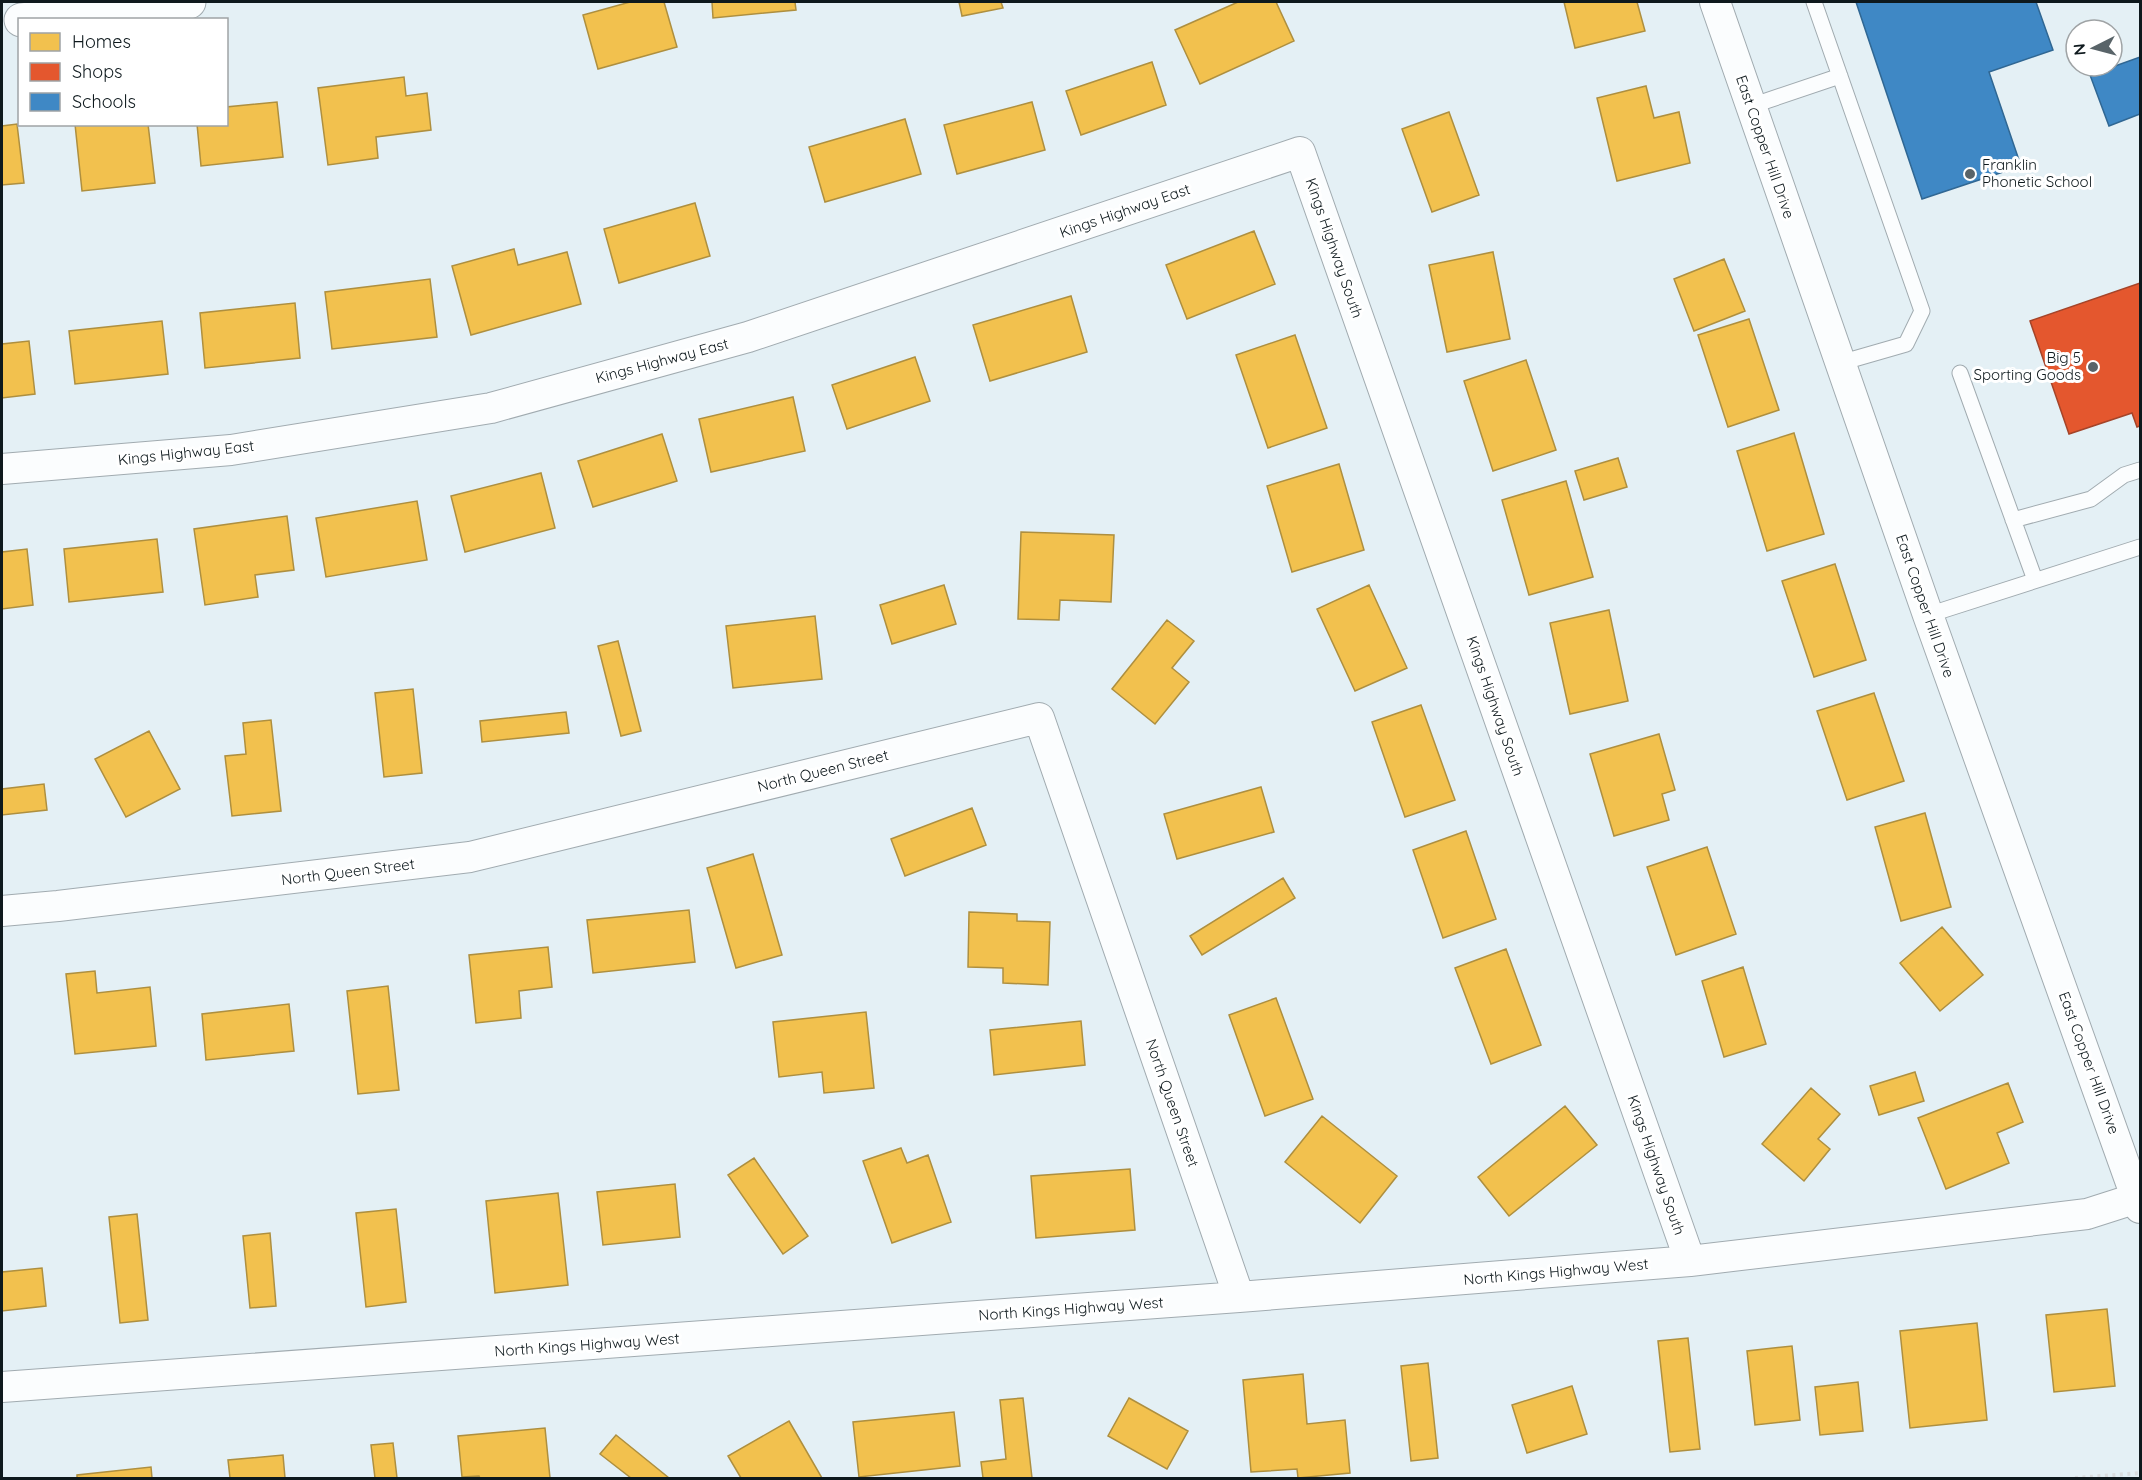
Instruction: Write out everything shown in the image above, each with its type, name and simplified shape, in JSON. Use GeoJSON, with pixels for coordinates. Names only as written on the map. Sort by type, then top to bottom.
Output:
{"type":"FeatureCollection","features":[{"type":"Feature","properties":{"kind":"street"},"geometry":{"type":"LineString","coordinates":[[15,16],[189,2]]}},
{"type":"Feature","properties":{"kind":"street","name":"East Copper Hill Drive"},"geometry":{"type":"LineString","coordinates":[[1715,2],[1928,615],[2139,1203]]}},
{"type":"Feature","properties":{"kind":"street","name":"Kings Highway East"},"geometry":{"type":"LineString","coordinates":[[2,469],[231,450],[491,408],[748,337],[1300,152]]}},
{"type":"Feature","properties":{"kind":"street","name":"Kings Highway South"},"geometry":{"type":"LineString","coordinates":[[1300,152],[1690,1261]]}},
{"type":"Feature","properties":{"kind":"street","name":"North Queen Street"},"geometry":{"type":"LineString","coordinates":[[2,911],[470,857],[1039,718],[1239,1297]]}},
{"type":"Feature","properties":{"kind":"street","name":"North Kings Highway West"},"geometry":{"type":"LineString","coordinates":[[2,1387],[1239,1297],[1690,1261],[2087,1214],[2139,1203]]}},
{"type":"Feature","properties":{"kind":"lane"},"geometry":{"type":"LineString","coordinates":[[1814,2],[1922,311],[1906,344],[1840,363]]}},
{"type":"Feature","properties":{"kind":"lane"},"geometry":{"type":"LineString","coordinates":[[1751,106],[1840,76]]}},
{"type":"Feature","properties":{"kind":"lane"},"geometry":{"type":"LineString","coordinates":[[1960,373],[2035,580]]}},
{"type":"Feature","properties":{"kind":"lane"},"geometry":{"type":"LineString","coordinates":[[2013,520],[2091,499],[2124,475],[2140,470]]}},
{"type":"Feature","properties":{"kind":"lane"},"geometry":{"type":"LineString","coordinates":[[1928,615],[2140,547]]}},
{"type":"Feature","properties":{"kind":"path"},"geometry":{"type":"LineString","coordinates":[[2075,1479],[2140,1473]]}},
{"type":"Feature","properties":{"kind":"building: Homes"},"geometry":{"type":"Polygon","coordinates":[[[630,2],[664,2],[677,47],[598,69],[583,15],[630,2]]]}},
{"type":"Feature","properties":{"kind":"building: Homes"},"geometry":{"type":"Polygon","coordinates":[[[712,2],[795,2],[796,10],[713,18],[712,2]]]}},
{"type":"Feature","properties":{"kind":"building: Homes"},"geometry":{"type":"Polygon","coordinates":[[[959,2],[1001,2],[1003,8],[962,16],[959,2]]]}},
{"type":"Feature","properties":{"kind":"building: Homes"},"geometry":{"type":"Polygon","coordinates":[[[1238,2],[1276,2],[1294,41],[1200,84],[1175,30],[1238,2]]]}},
{"type":"Feature","properties":{"kind":"building: Homes"},"geometry":{"type":"Polygon","coordinates":[[[1564,2],[1637,2],[1645,31],[1575,48],[1564,2]]]}},
{"type":"Feature","properties":{"kind":"building: Homes"},"geometry":{"type":"Polygon","coordinates":[[[1152,62],[1166,105],[1081,135],[1066,91],[1152,62]]]}},
{"type":"Feature","properties":{"kind":"building: Homes"},"geometry":{"type":"Polygon","coordinates":[[[404,77],[406,96],[427,93],[431,130],[376,137],[378,158],[328,165],[318,88],[404,77]]]}},
{"type":"Feature","properties":{"kind":"building: Homes"},"geometry":{"type":"Polygon","coordinates":[[[1646,86],[1654,118],[1679,112],[1690,163],[1617,181],[1597,98],[1646,86]]]}},
{"type":"Feature","properties":{"kind":"building: Homes"},"geometry":{"type":"Polygon","coordinates":[[[277,102],[283,157],[201,166],[197,126],[228,126],[228,107],[277,102]]]}},
{"type":"Feature","properties":{"kind":"building: Homes"},"geometry":{"type":"Polygon","coordinates":[[[1032,102],[1045,150],[957,174],[944,125],[1032,102]]]}},
{"type":"Feature","properties":{"kind":"building: Homes"},"geometry":{"type":"Polygon","coordinates":[[[1449,112],[1479,195],[1432,212],[1402,129],[1449,112]]]}},
{"type":"Feature","properties":{"kind":"building: Homes"},"geometry":{"type":"Polygon","coordinates":[[[905,119],[921,174],[825,202],[809,147],[905,119]]]}},
{"type":"Feature","properties":{"kind":"building: Homes"},"geometry":{"type":"Polygon","coordinates":[[[17,124],[24,183],[2,185],[2,126],[17,124]]]}},
{"type":"Feature","properties":{"kind":"building: Homes"},"geometry":{"type":"Polygon","coordinates":[[[75,126],[148,126],[155,183],[82,191],[75,126]]]}},
{"type":"Feature","properties":{"kind":"building: Homes"},"geometry":{"type":"Polygon","coordinates":[[[695,203],[710,256],[619,283],[604,229],[695,203]]]}},
{"type":"Feature","properties":{"kind":"building: Homes"},"geometry":{"type":"Polygon","coordinates":[[[1254,231],[1275,284],[1187,319],[1166,265],[1254,231]]]}},
{"type":"Feature","properties":{"kind":"building: Homes"},"geometry":{"type":"Polygon","coordinates":[[[514,249],[518,265],[567,252],[581,304],[471,335],[452,266],[514,249]]]}},
{"type":"Feature","properties":{"kind":"building: Homes"},"geometry":{"type":"Polygon","coordinates":[[[1493,252],[1510,339],[1447,352],[1429,265],[1493,252]]]}},
{"type":"Feature","properties":{"kind":"building: Homes"},"geometry":{"type":"Polygon","coordinates":[[[1724,259],[1745,311],[1694,331],[1674,279],[1724,259]]]}},
{"type":"Feature","properties":{"kind":"building: Homes"},"geometry":{"type":"Polygon","coordinates":[[[430,279],[437,337],[332,349],[325,292],[430,279]]]}},
{"type":"Feature","properties":{"kind":"building: Homes"},"geometry":{"type":"Polygon","coordinates":[[[1071,296],[1087,352],[990,381],[973,325],[1071,296]]]}},
{"type":"Feature","properties":{"kind":"building: Homes"},"geometry":{"type":"Polygon","coordinates":[[[295,303],[300,358],[205,368],[200,313],[295,303]]]}},
{"type":"Feature","properties":{"kind":"building: Homes"},"geometry":{"type":"Polygon","coordinates":[[[1749,319],[1779,410],[1728,427],[1698,335],[1749,319]]]}},
{"type":"Feature","properties":{"kind":"building: Homes"},"geometry":{"type":"Polygon","coordinates":[[[162,321],[168,374],[75,384],[69,331],[162,321]]]}},
{"type":"Feature","properties":{"kind":"building: Homes"},"geometry":{"type":"Polygon","coordinates":[[[1295,335],[1327,428],[1268,448],[1236,355],[1295,335]]]}},
{"type":"Feature","properties":{"kind":"building: Homes"},"geometry":{"type":"Polygon","coordinates":[[[29,341],[35,394],[2,398],[2,344],[29,341]]]}},
{"type":"Feature","properties":{"kind":"building: Homes"},"geometry":{"type":"Polygon","coordinates":[[[915,357],[930,401],[847,429],[832,385],[915,357]]]}},
{"type":"Feature","properties":{"kind":"building: Homes"},"geometry":{"type":"Polygon","coordinates":[[[1526,360],[1556,450],[1493,471],[1464,381],[1526,360]]]}},
{"type":"Feature","properties":{"kind":"building: Homes"},"geometry":{"type":"Polygon","coordinates":[[[793,397],[805,451],[711,472],[699,419],[793,397]]]}},
{"type":"Feature","properties":{"kind":"building: Homes"},"geometry":{"type":"Polygon","coordinates":[[[1794,433],[1824,534],[1767,551],[1737,451],[1794,433]]]}},
{"type":"Feature","properties":{"kind":"building: Homes"},"geometry":{"type":"Polygon","coordinates":[[[662,434],[677,481],[593,507],[578,461],[662,434]]]}},
{"type":"Feature","properties":{"kind":"building: Homes"},"geometry":{"type":"Polygon","coordinates":[[[1618,458],[1627,487],[1584,500],[1575,471],[1618,458]]]}},
{"type":"Feature","properties":{"kind":"building: Homes"},"geometry":{"type":"Polygon","coordinates":[[[1339,464],[1364,550],[1292,572],[1267,486],[1339,464]]]}},
{"type":"Feature","properties":{"kind":"building: Homes"},"geometry":{"type":"Polygon","coordinates":[[[541,473],[555,528],[465,552],[451,496],[541,473]]]}},
{"type":"Feature","properties":{"kind":"building: Homes"},"geometry":{"type":"Polygon","coordinates":[[[1566,481],[1593,577],[1529,595],[1502,500],[1566,481]]]}},
{"type":"Feature","properties":{"kind":"building: Homes"},"geometry":{"type":"Polygon","coordinates":[[[417,501],[427,560],[326,577],[316,518],[417,501]]]}},
{"type":"Feature","properties":{"kind":"building: Homes"},"geometry":{"type":"Polygon","coordinates":[[[287,516],[294,570],[255,575],[258,597],[205,605],[194,529],[287,516]]]}},
{"type":"Feature","properties":{"kind":"building: Homes"},"geometry":{"type":"Polygon","coordinates":[[[1021,532],[1114,535],[1111,602],[1060,600],[1059,620],[1018,619],[1021,532]]]}},
{"type":"Feature","properties":{"kind":"building: Homes"},"geometry":{"type":"Polygon","coordinates":[[[157,539],[163,592],[69,602],[64,549],[157,539]]]}},
{"type":"Feature","properties":{"kind":"building: Homes"},"geometry":{"type":"Polygon","coordinates":[[[27,549],[33,605],[2,609],[2,552],[27,549]]]}},
{"type":"Feature","properties":{"kind":"building: Homes"},"geometry":{"type":"Polygon","coordinates":[[[1835,564],[1866,660],[1814,677],[1782,581],[1835,564]]]}},
{"type":"Feature","properties":{"kind":"building: Homes"},"geometry":{"type":"Polygon","coordinates":[[[944,585],[956,624],[892,644],[880,605],[944,585]]]}},
{"type":"Feature","properties":{"kind":"building: Homes"},"geometry":{"type":"Polygon","coordinates":[[[1369,585],[1407,668],[1355,691],[1317,609],[1369,585]]]}},
{"type":"Feature","properties":{"kind":"building: Homes"},"geometry":{"type":"Polygon","coordinates":[[[1609,610],[1628,701],[1570,714],[1550,623],[1609,610]]]}},
{"type":"Feature","properties":{"kind":"building: Homes"},"geometry":{"type":"Polygon","coordinates":[[[815,616],[822,679],[733,688],[726,626],[815,616]]]}},
{"type":"Feature","properties":{"kind":"building: Homes"},"geometry":{"type":"Polygon","coordinates":[[[1167,620],[1194,641],[1172,668],[1189,682],[1155,724],[1112,689],[1167,620]]]}},
{"type":"Feature","properties":{"kind":"building: Homes"},"geometry":{"type":"Polygon","coordinates":[[[618,641],[641,731],[621,736],[598,646],[618,641]]]}},
{"type":"Feature","properties":{"kind":"building: Homes"},"geometry":{"type":"Polygon","coordinates":[[[413,689],[422,773],[384,777],[375,693],[413,689]]]}},
{"type":"Feature","properties":{"kind":"building: Homes"},"geometry":{"type":"Polygon","coordinates":[[[1874,693],[1904,781],[1847,800],[1817,711],[1874,693]]]}},
{"type":"Feature","properties":{"kind":"building: Homes"},"geometry":{"type":"Polygon","coordinates":[[[1421,705],[1455,800],[1405,817],[1372,722],[1421,705]]]}},
{"type":"Feature","properties":{"kind":"building: Homes"},"geometry":{"type":"Polygon","coordinates":[[[566,712],[569,733],[482,742],[480,721],[566,712]]]}},
{"type":"Feature","properties":{"kind":"building: Homes"},"geometry":{"type":"Polygon","coordinates":[[[271,720],[281,811],[232,816],[225,756],[246,754],[243,723],[271,720]]]}},
{"type":"Feature","properties":{"kind":"building: Homes"},"geometry":{"type":"Polygon","coordinates":[[[149,731],[180,789],[126,817],[95,759],[149,731]]]}},
{"type":"Feature","properties":{"kind":"building: Homes"},"geometry":{"type":"Polygon","coordinates":[[[1659,734],[1675,790],[1662,794],[1669,820],[1614,836],[1590,754],[1659,734]]]}},
{"type":"Feature","properties":{"kind":"building: Homes"},"geometry":{"type":"Polygon","coordinates":[[[44,784],[47,810],[2,815],[2,789],[44,784]]]}},
{"type":"Feature","properties":{"kind":"building: Homes"},"geometry":{"type":"Polygon","coordinates":[[[1261,787],[1274,832],[1177,859],[1164,814],[1261,787]]]}},
{"type":"Feature","properties":{"kind":"building: Homes"},"geometry":{"type":"Polygon","coordinates":[[[972,808],[986,845],[905,876],[891,839],[972,808]]]}},
{"type":"Feature","properties":{"kind":"building: Homes"},"geometry":{"type":"Polygon","coordinates":[[[1925,813],[1951,907],[1901,921],[1875,827],[1925,813]]]}},
{"type":"Feature","properties":{"kind":"building: Homes"},"geometry":{"type":"Polygon","coordinates":[[[1466,831],[1496,919],[1443,938],[1413,850],[1466,831]]]}},
{"type":"Feature","properties":{"kind":"building: Homes"},"geometry":{"type":"Polygon","coordinates":[[[1707,847],[1736,934],[1676,955],[1647,867],[1707,847]]]}},
{"type":"Feature","properties":{"kind":"building: Homes"},"geometry":{"type":"Polygon","coordinates":[[[753,854],[782,955],[736,968],[707,868],[753,854]]]}},
{"type":"Feature","properties":{"kind":"building: Homes"},"geometry":{"type":"Polygon","coordinates":[[[1283,878],[1295,898],[1202,955],[1190,936],[1283,878]]]}},
{"type":"Feature","properties":{"kind":"building: Homes"},"geometry":{"type":"Polygon","coordinates":[[[689,910],[695,962],[593,973],[587,920],[689,910]]]}},
{"type":"Feature","properties":{"kind":"building: Homes"},"geometry":{"type":"Polygon","coordinates":[[[969,912],[1017,914],[1017,921],[1050,922],[1048,985],[1003,983],[1003,968],[968,967],[969,912]]]}},
{"type":"Feature","properties":{"kind":"building: Homes"},"geometry":{"type":"Polygon","coordinates":[[[1942,927],[1983,975],[1940,1011],[1900,963],[1942,927]]]}},
{"type":"Feature","properties":{"kind":"building: Homes"},"geometry":{"type":"Polygon","coordinates":[[[548,947],[552,987],[519,991],[521,1018],[476,1023],[469,955],[548,947]]]}},
{"type":"Feature","properties":{"kind":"building: Homes"},"geometry":{"type":"Polygon","coordinates":[[[1506,949],[1541,1045],[1491,1064],[1455,968],[1506,949]]]}},
{"type":"Feature","properties":{"kind":"building: Homes"},"geometry":{"type":"Polygon","coordinates":[[[1743,967],[1766,1044],[1724,1057],[1702,981],[1743,967]]]}},
{"type":"Feature","properties":{"kind":"building: Homes"},"geometry":{"type":"Polygon","coordinates":[[[95,971],[97,993],[150,987],[156,1046],[75,1054],[66,974],[95,971]]]}},
{"type":"Feature","properties":{"kind":"building: Homes"},"geometry":{"type":"Polygon","coordinates":[[[388,986],[399,1090],[358,1094],[347,991],[388,986]]]}},
{"type":"Feature","properties":{"kind":"building: Homes"},"geometry":{"type":"Polygon","coordinates":[[[1276,998],[1313,1099],[1265,1116],[1229,1015],[1276,998]]]}},
{"type":"Feature","properties":{"kind":"building: Homes"},"geometry":{"type":"Polygon","coordinates":[[[289,1004],[294,1051],[206,1060],[202,1014],[289,1004]]]}},
{"type":"Feature","properties":{"kind":"building: Homes"},"geometry":{"type":"Polygon","coordinates":[[[866,1012],[874,1088],[824,1093],[822,1072],[779,1077],[773,1022],[866,1012]]]}},
{"type":"Feature","properties":{"kind":"building: Homes"},"geometry":{"type":"Polygon","coordinates":[[[1081,1021],[1085,1065],[994,1075],[990,1030],[1081,1021]]]}},
{"type":"Feature","properties":{"kind":"building: Homes"},"geometry":{"type":"Polygon","coordinates":[[[1915,1072],[1924,1101],[1879,1115],[1870,1086],[1915,1072]]]}},
{"type":"Feature","properties":{"kind":"building: Homes"},"geometry":{"type":"Polygon","coordinates":[[[2008,1083],[2023,1122],[1997,1133],[2009,1163],[1946,1189],[1918,1118],[2008,1083]]]}},
{"type":"Feature","properties":{"kind":"building: Homes"},"geometry":{"type":"Polygon","coordinates":[[[1811,1088],[1840,1114],[1818,1139],[1830,1149],[1804,1181],[1762,1144],[1811,1088]]]}},
{"type":"Feature","properties":{"kind":"building: Homes"},"geometry":{"type":"Polygon","coordinates":[[[1565,1106],[1597,1145],[1509,1216],[1478,1177],[1565,1106]]]}},
{"type":"Feature","properties":{"kind":"building: Homes"},"geometry":{"type":"Polygon","coordinates":[[[1322,1116],[1397,1176],[1360,1223],[1285,1162],[1322,1116]]]}},
{"type":"Feature","properties":{"kind":"building: Homes"},"geometry":{"type":"Polygon","coordinates":[[[901,1148],[907,1163],[928,1155],[951,1222],[892,1243],[863,1161],[901,1148]]]}},
{"type":"Feature","properties":{"kind":"building: Homes"},"geometry":{"type":"Polygon","coordinates":[[[754,1158],[808,1236],[783,1254],[728,1175],[754,1158]]]}},
{"type":"Feature","properties":{"kind":"building: Homes"},"geometry":{"type":"Polygon","coordinates":[[[1130,1169],[1135,1230],[1036,1238],[1031,1176],[1130,1169]]]}},
{"type":"Feature","properties":{"kind":"building: Homes"},"geometry":{"type":"Polygon","coordinates":[[[675,1184],[680,1237],[603,1245],[597,1192],[675,1184]]]}},
{"type":"Feature","properties":{"kind":"building: Homes"},"geometry":{"type":"Polygon","coordinates":[[[558,1193],[568,1285],[495,1293],[486,1201],[558,1193]]]}},
{"type":"Feature","properties":{"kind":"building: Homes"},"geometry":{"type":"Polygon","coordinates":[[[396,1209],[406,1302],[366,1307],[356,1213],[396,1209]]]}},
{"type":"Feature","properties":{"kind":"building: Homes"},"geometry":{"type":"Polygon","coordinates":[[[137,1214],[148,1320],[120,1323],[109,1217],[137,1214]]]}},
{"type":"Feature","properties":{"kind":"building: Homes"},"geometry":{"type":"Polygon","coordinates":[[[270,1233],[276,1306],[250,1308],[243,1236],[270,1233]]]}},
{"type":"Feature","properties":{"kind":"building: Homes"},"geometry":{"type":"Polygon","coordinates":[[[42,1268],[46,1306],[2,1311],[2,1272],[42,1268]]]}},
{"type":"Feature","properties":{"kind":"building: Homes"},"geometry":{"type":"Polygon","coordinates":[[[2107,1309],[2115,1386],[2054,1392],[2046,1315],[2107,1309]]]}},
{"type":"Feature","properties":{"kind":"building: Homes"},"geometry":{"type":"Polygon","coordinates":[[[1977,1323],[1987,1420],[1910,1428],[1900,1331],[1977,1323]]]}},
{"type":"Feature","properties":{"kind":"building: Homes"},"geometry":{"type":"Polygon","coordinates":[[[1688,1338],[1700,1449],[1670,1452],[1658,1341],[1688,1338]]]}},
{"type":"Feature","properties":{"kind":"building: Homes"},"geometry":{"type":"Polygon","coordinates":[[[1792,1346],[1800,1420],[1755,1425],[1747,1351],[1792,1346]]]}},
{"type":"Feature","properties":{"kind":"building: Homes"},"geometry":{"type":"Polygon","coordinates":[[[1428,1363],[1438,1458],[1411,1461],[1401,1366],[1428,1363]]]}},
{"type":"Feature","properties":{"kind":"building: Homes"},"geometry":{"type":"Polygon","coordinates":[[[1303,1374],[1307,1424],[1345,1420],[1350,1473],[1298,1478],[1297,1469],[1251,1472],[1243,1380],[1303,1374]]]}},
{"type":"Feature","properties":{"kind":"building: Homes"},"geometry":{"type":"Polygon","coordinates":[[[1858,1382],[1863,1431],[1820,1435],[1815,1387],[1858,1382]]]}},
{"type":"Feature","properties":{"kind":"building: Homes"},"geometry":{"type":"Polygon","coordinates":[[[1572,1386],[1587,1434],[1527,1453],[1512,1405],[1572,1386]]]}},
{"type":"Feature","properties":{"kind":"building: Homes"},"geometry":{"type":"Polygon","coordinates":[[[1023,1398],[1032,1478],[983,1478],[981,1462],[1006,1459],[1000,1400],[1023,1398]]]}},
{"type":"Feature","properties":{"kind":"building: Homes"},"geometry":{"type":"Polygon","coordinates":[[[1129,1398],[1188,1431],[1167,1469],[1108,1436],[1129,1398]]]}},
{"type":"Feature","properties":{"kind":"building: Homes"},"geometry":{"type":"Polygon","coordinates":[[[954,1412],[960,1466],[859,1477],[853,1422],[954,1412]]]}},
{"type":"Feature","properties":{"kind":"building: Homes"},"geometry":{"type":"Polygon","coordinates":[[[789,1421],[822,1478],[741,1478],[728,1456],[789,1421]]]}},
{"type":"Feature","properties":{"kind":"building: Homes"},"geometry":{"type":"Polygon","coordinates":[[[545,1428],[550,1478],[462,1477],[458,1436],[545,1428]]]}},
{"type":"Feature","properties":{"kind":"building: Homes"},"geometry":{"type":"Polygon","coordinates":[[[616,1435],[669,1478],[631,1478],[600,1454],[616,1435]]]}},
{"type":"Feature","properties":{"kind":"building: Homes"},"geometry":{"type":"Polygon","coordinates":[[[393,1443],[397,1478],[375,1478],[371,1445],[393,1443]]]}},
{"type":"Feature","properties":{"kind":"building: Homes"},"geometry":{"type":"Polygon","coordinates":[[[283,1455],[285,1478],[230,1478],[228,1460],[283,1455]]]}},
{"type":"Feature","properties":{"kind":"building: Homes"},"geometry":{"type":"Polygon","coordinates":[[[151,1467],[152,1478],[77,1478],[77,1475],[151,1467]]]}},
{"type":"Feature","properties":{"kind":"building: Shops","name":"Big 5 Sporting Goods"},"geometry":{"type":"Polygon","coordinates":[[[2140,283],[2140,426],[2137,427],[2132,413],[2069,434],[2030,321],[2140,283]]]}},
{"type":"Feature","properties":{"kind":"building: Schools","name":"Franklin Phonetic School"},"geometry":{"type":"Polygon","coordinates":[[[1856,2],[2036,2],[2053,50],[1989,72],[2021,166],[1922,199],[1856,2]]]}},
{"type":"Feature","properties":{"kind":"building: Schools"},"geometry":{"type":"Polygon","coordinates":[[[2140,57],[2140,114],[2109,126],[2091,78],[2124,78],[2124,63],[2140,57]]]}},
{"type":"Feature","properties":{"kind":"place","name":"Franklin Phonetic School"},"geometry":{"type":"Point","coordinates":[1970,174]}},
{"type":"Feature","properties":{"kind":"place","name":"Big 5 Sporting Goods"},"geometry":{"type":"Point","coordinates":[2093,367]}}]}
